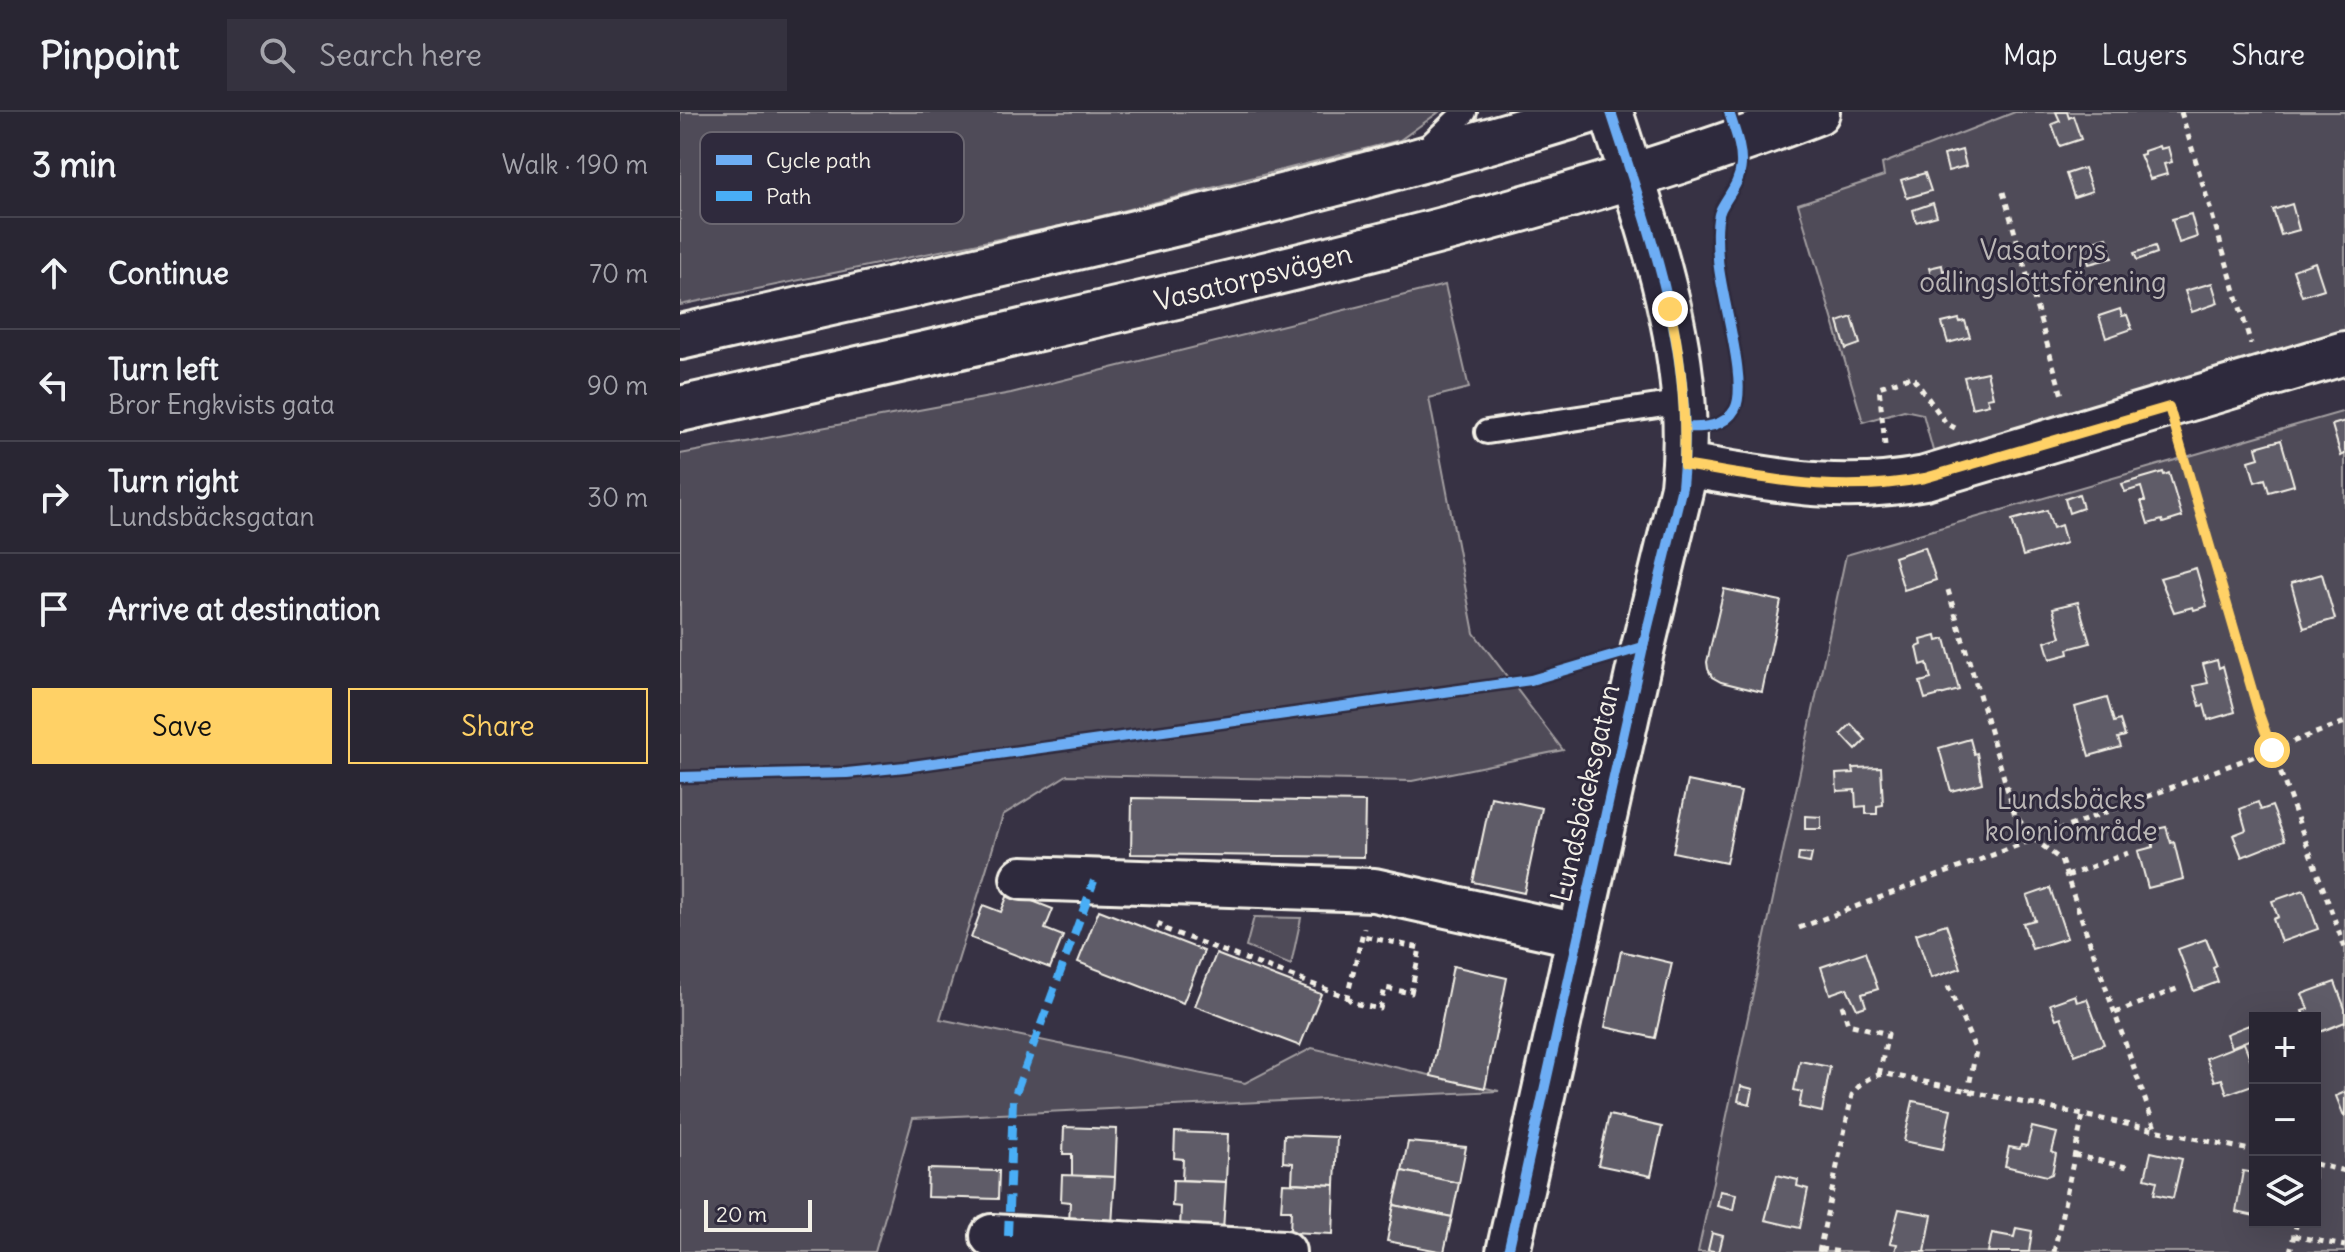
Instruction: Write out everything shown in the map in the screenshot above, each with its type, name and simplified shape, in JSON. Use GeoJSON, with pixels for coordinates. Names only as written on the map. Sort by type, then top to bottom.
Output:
{"type":"FeatureCollection","features":[{"type":"Feature","properties":{"kind":"main road"},"geometry":{"type":"LineString","coordinates":[[680,337],[1054,252],[1410,164],[1586,112]]}},
{"type":"Feature","properties":{"kind":"main road","name":"Vasatorpsvägen"},"geometry":{"type":"LineString","coordinates":[[680,409],[907,359],[1447,229],[1631,174],[1817,112]]}},
{"type":"Feature","properties":{"kind":"street","name":"Lundsbäcksgatan"},"geometry":{"type":"LineString","coordinates":[[1508,1252],[1643,647],[1682,487],[1684,465],[1684,402],[1678,345],[1655,248],[1611,112]]}},
{"type":"Feature","properties":{"kind":"street"},"geometry":{"type":"LineString","coordinates":[[1684,465],[1820,486],[1891,485],[1925,478],[2345,353]]}},
{"type":"Feature","properties":{"kind":"street"},"geometry":{"type":"LineString","coordinates":[[1022,878],[1374,890],[1578,935]]}},
{"type":"Feature","properties":{"kind":"street"},"geometry":{"type":"LineString","coordinates":[[992,1236],[1284,1252]]}},
{"type":"Feature","properties":{"kind":"lane"},"geometry":{"type":"LineString","coordinates":[[1410,164],[1465,112]]}},
{"type":"Feature","properties":{"kind":"lane"},"geometry":{"type":"LineString","coordinates":[[1487,432],[1684,402]]}},
{"type":"Feature","properties":{"kind":"path"},"geometry":{"type":"LineString","coordinates":[[2181,112],[2253,349]]}},
{"type":"Feature","properties":{"kind":"path"},"geometry":{"type":"LineString","coordinates":[[2003,192],[2064,404]]}},
{"type":"Feature","properties":{"kind":"path"},"geometry":{"type":"LineString","coordinates":[[1891,485],[1879,387],[1912,376],[1946,423],[1966,433]]}},
{"type":"Feature","properties":{"kind":"path"},"geometry":{"type":"LineString","coordinates":[[2169,407],[2259,714],[2345,948]]}},
{"type":"Feature","properties":{"kind":"path"},"geometry":{"type":"LineString","coordinates":[[1948,590],[2015,815],[2033,838],[2061,860],[2155,1128]]}},
{"type":"Feature","properties":{"kind":"path"},"geometry":{"type":"LineString","coordinates":[[1799,928],[2345,722]]}},
{"type":"Feature","properties":{"kind":"path"},"geometry":{"type":"LineString","coordinates":[[2067,876],[2128,853]]}},
{"type":"Feature","properties":{"kind":"path"},"geometry":{"type":"LineString","coordinates":[[1174,883],[1159,927],[1347,997],[1353,1003],[1380,1009],[1385,988],[1411,993],[1420,948],[1363,936]]}},
{"type":"Feature","properties":{"kind":"path"},"geometry":{"type":"LineString","coordinates":[[1347,997],[1374,890]]}},
{"type":"Feature","properties":{"kind":"path"},"geometry":{"type":"LineString","coordinates":[[1948,986],[1976,1051],[1968,1091]]}},
{"type":"Feature","properties":{"kind":"path"},"geometry":{"type":"LineString","coordinates":[[2115,1013],[2179,988]]}},
{"type":"Feature","properties":{"kind":"path"},"geometry":{"type":"LineString","coordinates":[[1842,1005],[1848,1024],[1888,1034],[1879,1075]]}},
{"type":"Feature","properties":{"kind":"path"},"geometry":{"type":"LineString","coordinates":[[1842,1252],[1819,1250],[1852,1095],[1866,1079],[1879,1075],[2155,1128],[2249,1150]]}},
{"type":"Feature","properties":{"kind":"path"},"geometry":{"type":"LineString","coordinates":[[2054,1252],[2083,1115]]}},
{"type":"Feature","properties":{"kind":"path"},"geometry":{"type":"LineString","coordinates":[[2074,1155],[2127,1167]]}},
{"type":"Feature","properties":{"kind":"path"},"geometry":{"type":"LineString","coordinates":[[2321,1165],[2345,1171]]}},
{"type":"Feature","properties":{"kind":"path"},"geometry":{"type":"LineString","coordinates":[[2290,1252],[2296,1228]]}},
{"type":"Feature","properties":{"kind":"path"},"geometry":{"type":"LineString","coordinates":[[2294,1236],[2345,1246]]}},
{"type":"Feature","properties":{"kind":"green space"},"geometry":{"type":"Polygon","coordinates":[[[680,112],[1439,112],[1400,140],[1070,224],[680,305],[680,112]]]}},
{"type":"Feature","properties":{"kind":"green space","name":"Vasatorps odlingslottsförening"},"geometry":{"type":"Polygon","coordinates":[[[2015,112],[2345,112],[2345,338],[1935,458],[1923,414],[1904,410],[1863,422],[1798,204],[1884,176],[1882,164],[2015,112]]]}},
{"type":"Feature","properties":{"kind":"green space"},"geometry":{"type":"Polygon","coordinates":[[[1445,285],[1469,388],[1429,398],[1474,633],[1563,750],[1412,781],[1067,775],[1003,815],[940,1019],[1245,1083],[1312,1048],[1499,1091],[913,1118],[875,1252],[680,1252],[680,454],[1011,393],[1445,285]]]}},
{"type":"Feature","properties":{"kind":"green space","name":"Lundsbäcks koloniområde"},"geometry":{"type":"Polygon","coordinates":[[[2345,411],[2345,1252],[1698,1252],[1846,555],[2345,411]]]}},
{"type":"Feature","properties":{"kind":"green space"},"geometry":{"type":"Polygon","coordinates":[[[1254,917],[1301,918],[1291,965],[1246,947],[1254,917]]]}},
{"type":"Feature","properties":{"kind":"building"},"geometry":{"type":"Polygon","coordinates":[[[2056,112],[2067,112],[2069,118],[2073,116],[2081,139],[2060,146],[2052,124],[2060,121],[2056,112]]]}},
{"type":"Feature","properties":{"kind":"building"},"geometry":{"type":"Polygon","coordinates":[[[2159,146],[2160,149],[2168,147],[2172,162],[2164,164],[2167,174],[2150,179],[2140,155],[2159,146]]]}},
{"type":"Feature","properties":{"kind":"building"},"geometry":{"type":"Polygon","coordinates":[[[1962,150],[1966,166],[1948,171],[1944,155],[1962,150]]]}},
{"type":"Feature","properties":{"kind":"building"},"geometry":{"type":"Polygon","coordinates":[[[2084,168],[2092,191],[2074,197],[2066,174],[2084,168]]]}},
{"type":"Feature","properties":{"kind":"building"},"geometry":{"type":"Polygon","coordinates":[[[1925,173],[1931,191],[1907,198],[1901,180],[1925,173]]]}},
{"type":"Feature","properties":{"kind":"building"},"geometry":{"type":"Polygon","coordinates":[[[1933,203],[1937,216],[1916,222],[1913,210],[1933,203]]]}},
{"type":"Feature","properties":{"kind":"building"},"geometry":{"type":"Polygon","coordinates":[[[2292,204],[2299,230],[2281,235],[2273,210],[2292,204]]]}},
{"type":"Feature","properties":{"kind":"building"},"geometry":{"type":"Polygon","coordinates":[[[2191,214],[2197,237],[2179,243],[2172,219],[2191,214]]]}},
{"type":"Feature","properties":{"kind":"building"},"geometry":{"type":"Polygon","coordinates":[[[2107,237],[2112,258],[2089,264],[2083,244],[2107,237]]]}},
{"type":"Feature","properties":{"kind":"building"},"geometry":{"type":"Polygon","coordinates":[[[2155,246],[2157,253],[2137,260],[2134,253],[2155,246]]]}},
{"type":"Feature","properties":{"kind":"building"},"geometry":{"type":"Polygon","coordinates":[[[2315,262],[2324,289],[2302,296],[2293,270],[2315,262]]]}},
{"type":"Feature","properties":{"kind":"building"},"geometry":{"type":"Polygon","coordinates":[[[1942,265],[1943,271],[1949,269],[1953,282],[1934,286],[1929,268],[1942,265]]]}},
{"type":"Feature","properties":{"kind":"building"},"geometry":{"type":"Polygon","coordinates":[[[2212,283],[2218,303],[2192,312],[2185,291],[2212,283]]]}},
{"type":"Feature","properties":{"kind":"building"},"geometry":{"type":"Polygon","coordinates":[[[2120,309],[2122,316],[2127,315],[2132,329],[2106,338],[2099,316],[2120,309]]]}},
{"type":"Feature","properties":{"kind":"building"},"geometry":{"type":"Polygon","coordinates":[[[1852,317],[1860,344],[1846,349],[1838,322],[1852,317]]]}},
{"type":"Feature","properties":{"kind":"building"},"geometry":{"type":"Polygon","coordinates":[[[1959,319],[1960,322],[1965,321],[1970,337],[1948,343],[1942,323],[1959,319]]]}},
{"type":"Feature","properties":{"kind":"building"},"geometry":{"type":"Polygon","coordinates":[[[1987,372],[1993,397],[1987,398],[1989,404],[1972,408],[1964,377],[1987,372]]]}},
{"type":"Feature","properties":{"kind":"building"},"geometry":{"type":"Polygon","coordinates":[[[2345,421],[2345,454],[2341,456],[2332,425],[2345,421]]]}},
{"type":"Feature","properties":{"kind":"building"},"geometry":{"type":"Polygon","coordinates":[[[2281,440],[2294,485],[2269,492],[2265,479],[2255,482],[2249,461],[2259,458],[2256,447],[2281,440]]]}},
{"type":"Feature","properties":{"kind":"building"},"geometry":{"type":"Polygon","coordinates":[[[2163,472],[2164,475],[2169,473],[2182,517],[2148,524],[2141,501],[2145,501],[2141,487],[2125,492],[2122,484],[2163,472]]]}},
{"type":"Feature","properties":{"kind":"building"},"geometry":{"type":"Polygon","coordinates":[[[2079,494],[2083,508],[2069,513],[2065,499],[2079,494]]]}},
{"type":"Feature","properties":{"kind":"building"},"geometry":{"type":"Polygon","coordinates":[[[2047,510],[2053,528],[2061,525],[2066,543],[2023,556],[2012,520],[2047,510]]]}},
{"type":"Feature","properties":{"kind":"building"},"geometry":{"type":"Polygon","coordinates":[[[1925,547],[1936,580],[1904,590],[1894,557],[1925,547]]]}},
{"type":"Feature","properties":{"kind":"building"},"geometry":{"type":"Polygon","coordinates":[[[2196,568],[2207,606],[2174,612],[2160,578],[2196,568]]]}},
{"type":"Feature","properties":{"kind":"building"},"geometry":{"type":"Polygon","coordinates":[[[2322,574],[2335,619],[2304,628],[2291,583],[2322,574]]]}},
{"type":"Feature","properties":{"kind":"building"},"geometry":{"type":"Polygon","coordinates":[[[1724,589],[1781,601],[1762,692],[1721,682],[1712,677],[1708,669],[1724,589]]]}},
{"type":"Feature","properties":{"kind":"building"},"geometry":{"type":"Polygon","coordinates":[[[2078,602],[2090,643],[2068,649],[2069,654],[2050,659],[2045,642],[2061,637],[2053,608],[2078,602]]]}},
{"type":"Feature","properties":{"kind":"building"},"geometry":{"type":"Polygon","coordinates":[[[1936,636],[1937,641],[1945,639],[1959,690],[1925,699],[1920,682],[1931,679],[1927,663],[1921,665],[1917,647],[1922,645],[1921,640],[1936,636]]]}},
{"type":"Feature","properties":{"kind":"building"},"geometry":{"type":"Polygon","coordinates":[[[2217,660],[2219,668],[2223,666],[2235,712],[2208,720],[2194,686],[2208,683],[2203,664],[2217,660]]]}},
{"type":"Feature","properties":{"kind":"building"},"geometry":{"type":"Polygon","coordinates":[[[2107,698],[2114,722],[2120,720],[2125,736],[2118,738],[2121,747],[2089,756],[2075,707],[2107,698]]]}},
{"type":"Feature","properties":{"kind":"building"},"geometry":{"type":"Polygon","coordinates":[[[1851,724],[1866,740],[1856,750],[1841,734],[1851,724]]]}},
{"type":"Feature","properties":{"kind":"building"},"geometry":{"type":"Polygon","coordinates":[[[1970,739],[1974,754],[1977,753],[1982,783],[1951,791],[1939,748],[1970,739]]]}},
{"type":"Feature","properties":{"kind":"building"},"geometry":{"type":"Polygon","coordinates":[[[1881,767],[1883,805],[1877,806],[1877,814],[1866,814],[1866,806],[1856,807],[1855,790],[1837,791],[1836,774],[1854,773],[1853,768],[1881,767]]]}},
{"type":"Feature","properties":{"kind":"building"},"geometry":{"type":"Polygon","coordinates":[[[1688,781],[1741,792],[1726,863],[1673,852],[1688,781]]]}},
{"type":"Feature","properties":{"kind":"building"},"geometry":{"type":"Polygon","coordinates":[[[1491,797],[1542,808],[1524,893],[1473,882],[1491,797]]]}},
{"type":"Feature","properties":{"kind":"building"},"geometry":{"type":"Polygon","coordinates":[[[1132,798],[1365,802],[1364,857],[1131,854],[1132,798]]]}},
{"type":"Feature","properties":{"kind":"building"},"geometry":{"type":"Polygon","coordinates":[[[2258,802],[2261,810],[2272,806],[2285,840],[2242,857],[2233,835],[2246,830],[2240,809],[2258,802]]]}},
{"type":"Feature","properties":{"kind":"building"},"geometry":{"type":"Polygon","coordinates":[[[1805,816],[1821,817],[1821,829],[1805,829],[1805,816]]]}},
{"type":"Feature","properties":{"kind":"building"},"geometry":{"type":"Polygon","coordinates":[[[2166,827],[2171,843],[2174,842],[2183,879],[2148,888],[2138,851],[2153,847],[2152,830],[2166,827]]]}},
{"type":"Feature","properties":{"kind":"building"},"geometry":{"type":"Polygon","coordinates":[[[1799,853],[1812,854],[1810,863],[1798,861],[1799,853]]]}},
{"type":"Feature","properties":{"kind":"building"},"geometry":{"type":"Polygon","coordinates":[[[2050,888],[2067,938],[2032,949],[2023,923],[2035,920],[2027,896],[2050,888]]]}},
{"type":"Feature","properties":{"kind":"building"},"geometry":{"type":"Polygon","coordinates":[[[2304,890],[2318,929],[2281,942],[2273,919],[2278,917],[2272,901],[2304,890]]]}},
{"type":"Feature","properties":{"kind":"building"},"geometry":{"type":"Polygon","coordinates":[[[1009,892],[1053,909],[1045,929],[1063,936],[1050,968],[971,938],[983,905],[1001,912],[1009,892]]]}},
{"type":"Feature","properties":{"kind":"building"},"geometry":{"type":"Polygon","coordinates":[[[1099,910],[1204,951],[1183,1003],[1078,962],[1099,910]]]}},
{"type":"Feature","properties":{"kind":"building"},"geometry":{"type":"Polygon","coordinates":[[[1946,924],[1961,968],[1931,978],[1916,934],[1946,924]]]}},
{"type":"Feature","properties":{"kind":"building"},"geometry":{"type":"Polygon","coordinates":[[[2206,939],[2217,966],[2213,968],[2218,982],[2194,991],[2178,949],[2206,939]]]}},
{"type":"Feature","properties":{"kind":"building"},"geometry":{"type":"Polygon","coordinates":[[[1621,951],[1672,963],[1655,1038],[1605,1027],[1621,951]]]}},
{"type":"Feature","properties":{"kind":"building"},"geometry":{"type":"Polygon","coordinates":[[[1865,952],[1878,989],[1862,994],[1866,1006],[1857,1009],[1847,988],[1830,994],[1821,967],[1865,952]]]}},
{"type":"Feature","properties":{"kind":"building"},"geometry":{"type":"Polygon","coordinates":[[[1216,954],[1321,994],[1300,1046],[1195,1006],[1216,954]]]}},
{"type":"Feature","properties":{"kind":"building"},"geometry":{"type":"Polygon","coordinates":[[[1453,966],[1507,978],[1485,1088],[1431,1076],[1453,966]]]}},
{"type":"Feature","properties":{"kind":"building"},"geometry":{"type":"Polygon","coordinates":[[[2335,982],[2345,1009],[2345,1022],[2321,1032],[2321,1012],[2302,1012],[2308,1009],[2302,994],[2335,982]]]}},
{"type":"Feature","properties":{"kind":"building"},"geometry":{"type":"Polygon","coordinates":[[[2075,995],[2077,1002],[2087,999],[2104,1044],[2075,1055],[2061,1017],[2056,1019],[2050,1004],[2075,995]]]}},
{"type":"Feature","properties":{"kind":"building"},"geometry":{"type":"Polygon","coordinates":[[[2249,1025],[2249,1040],[2231,1047],[2226,1034],[2249,1025]]]}},
{"type":"Feature","properties":{"kind":"building"},"geometry":{"type":"Polygon","coordinates":[[[2244,1043],[2249,1056],[2249,1086],[2227,1094],[2222,1079],[2215,1081],[2206,1058],[2244,1043]]]}},
{"type":"Feature","properties":{"kind":"building"},"geometry":{"type":"Polygon","coordinates":[[[1800,1061],[1830,1067],[1822,1112],[1799,1107],[1802,1092],[1794,1090],[1800,1061]]]}},
{"type":"Feature","properties":{"kind":"building"},"geometry":{"type":"Polygon","coordinates":[[[1741,1086],[1753,1089],[1750,1104],[1738,1101],[1741,1086]]]}},
{"type":"Feature","properties":{"kind":"building"},"geometry":{"type":"Polygon","coordinates":[[[2345,1092],[2345,1116],[2344,1116],[2336,1096],[2345,1092]]]}},
{"type":"Feature","properties":{"kind":"building"},"geometry":{"type":"Polygon","coordinates":[[[1913,1101],[1951,1109],[1943,1149],[1904,1141],[1913,1101]]]}},
{"type":"Feature","properties":{"kind":"building"},"geometry":{"type":"Polygon","coordinates":[[[1609,1115],[1662,1127],[1651,1176],[1598,1165],[1609,1115]]]}},
{"type":"Feature","properties":{"kind":"building"},"geometry":{"type":"Polygon","coordinates":[[[1064,1127],[1117,1129],[1115,1177],[1072,1176],[1072,1154],[1063,1154],[1064,1127]]]}},
{"type":"Feature","properties":{"kind":"building"},"geometry":{"type":"Polygon","coordinates":[[[2032,1127],[2057,1133],[2052,1152],[2056,1154],[2052,1174],[2047,1176],[2005,1166],[2009,1147],[2020,1149],[2021,1145],[2027,1146],[2032,1127]]]}},
{"type":"Feature","properties":{"kind":"building"},"geometry":{"type":"Polygon","coordinates":[[[1175,1132],[1228,1134],[1226,1182],[1182,1180],[1183,1159],[1174,1158],[1175,1132]]]}},
{"type":"Feature","properties":{"kind":"building"},"geometry":{"type":"Polygon","coordinates":[[[1284,1135],[1337,1137],[1335,1185],[1292,1183],[1293,1163],[1283,1162],[1284,1135]]]}},
{"type":"Feature","properties":{"kind":"building"},"geometry":{"type":"Polygon","coordinates":[[[1408,1142],[1466,1147],[1459,1183],[1402,1171],[1408,1142]]]}},
{"type":"Feature","properties":{"kind":"building"},"geometry":{"type":"Polygon","coordinates":[[[2151,1152],[2182,1159],[2173,1198],[2154,1194],[2157,1181],[2145,1178],[2151,1152]]]}},
{"type":"Feature","properties":{"kind":"building"},"geometry":{"type":"Polygon","coordinates":[[[928,1169],[999,1171],[998,1199],[927,1197],[928,1169]]]}},
{"type":"Feature","properties":{"kind":"building"},"geometry":{"type":"Polygon","coordinates":[[[1402,1171],[1459,1183],[1452,1217],[1394,1205],[1402,1171]]]}},
{"type":"Feature","properties":{"kind":"building"},"geometry":{"type":"Polygon","coordinates":[[[2243,1171],[2249,1172],[2249,1215],[2236,1212],[2243,1171]]]}},
{"type":"Feature","properties":{"kind":"building"},"geometry":{"type":"Polygon","coordinates":[[[1062,1175],[1115,1177],[1112,1225],[1069,1224],[1070,1202],[1061,1201],[1062,1175]]]}},
{"type":"Feature","properties":{"kind":"building"},"geometry":{"type":"Polygon","coordinates":[[[1777,1175],[1798,1180],[1797,1186],[1808,1189],[1800,1228],[1765,1220],[1777,1175]]]}},
{"type":"Feature","properties":{"kind":"building"},"geometry":{"type":"Polygon","coordinates":[[[1173,1180],[1226,1182],[1223,1231],[1180,1228],[1181,1207],[1172,1206],[1173,1180]]]}},
{"type":"Feature","properties":{"kind":"building"},"geometry":{"type":"Polygon","coordinates":[[[1283,1183],[1335,1185],[1333,1234],[1290,1232],[1291,1210],[1281,1210],[1283,1183]]]}},
{"type":"Feature","properties":{"kind":"building"},"geometry":{"type":"Polygon","coordinates":[[[1720,1191],[1736,1194],[1733,1210],[1717,1206],[1720,1191]]]}},
{"type":"Feature","properties":{"kind":"building"},"geometry":{"type":"Polygon","coordinates":[[[1394,1205],[1452,1217],[1444,1252],[1387,1241],[1394,1205]]]}},
{"type":"Feature","properties":{"kind":"building"},"geometry":{"type":"Polygon","coordinates":[[[1899,1209],[1932,1215],[1925,1252],[1895,1252],[1897,1244],[1890,1243],[1899,1209]]]}},
{"type":"Feature","properties":{"kind":"building"},"geometry":{"type":"Polygon","coordinates":[[[2016,1228],[2032,1231],[2029,1252],[1988,1252],[1992,1233],[2014,1237],[2016,1228]]]}},
{"type":"Feature","properties":{"kind":"building"},"geometry":{"type":"Polygon","coordinates":[[[1712,1233],[1723,1236],[1719,1252],[1708,1250],[1712,1233]]]}},
{"type":"Feature","properties":{"kind":"marked path"},"geometry":{"type":"LineString","coordinates":[[1008,1236],[1013,1100],[1094,881]]}},
{"type":"Feature","properties":{"kind":"cycle path"},"geometry":{"type":"LineString","coordinates":[[1508,1252],[1643,647],[1682,487],[1685,439],[1683,391],[1676,343],[1655,250],[1611,112]]}},
{"type":"Feature","properties":{"kind":"cycle path"},"geometry":{"type":"LineString","coordinates":[[1686,427],[1706,426],[1726,420],[1735,409],[1738,396],[1736,358],[1717,240],[1719,214],[1736,183],[1741,165],[1739,145],[1729,112]]}},
{"type":"Feature","properties":{"kind":"cycle path"},"geometry":{"type":"LineString","coordinates":[[680,777],[847,773],[905,767],[1531,680],[1643,647]]}},
{"type":"Feature","properties":{"kind":"route"},"geometry":{"type":"LineString","coordinates":[[1670,309],[1681,356],[1686,427],[1684,465],[1820,486],[1891,485],[1925,478],[2169,407],[2272,750]]}}]}
